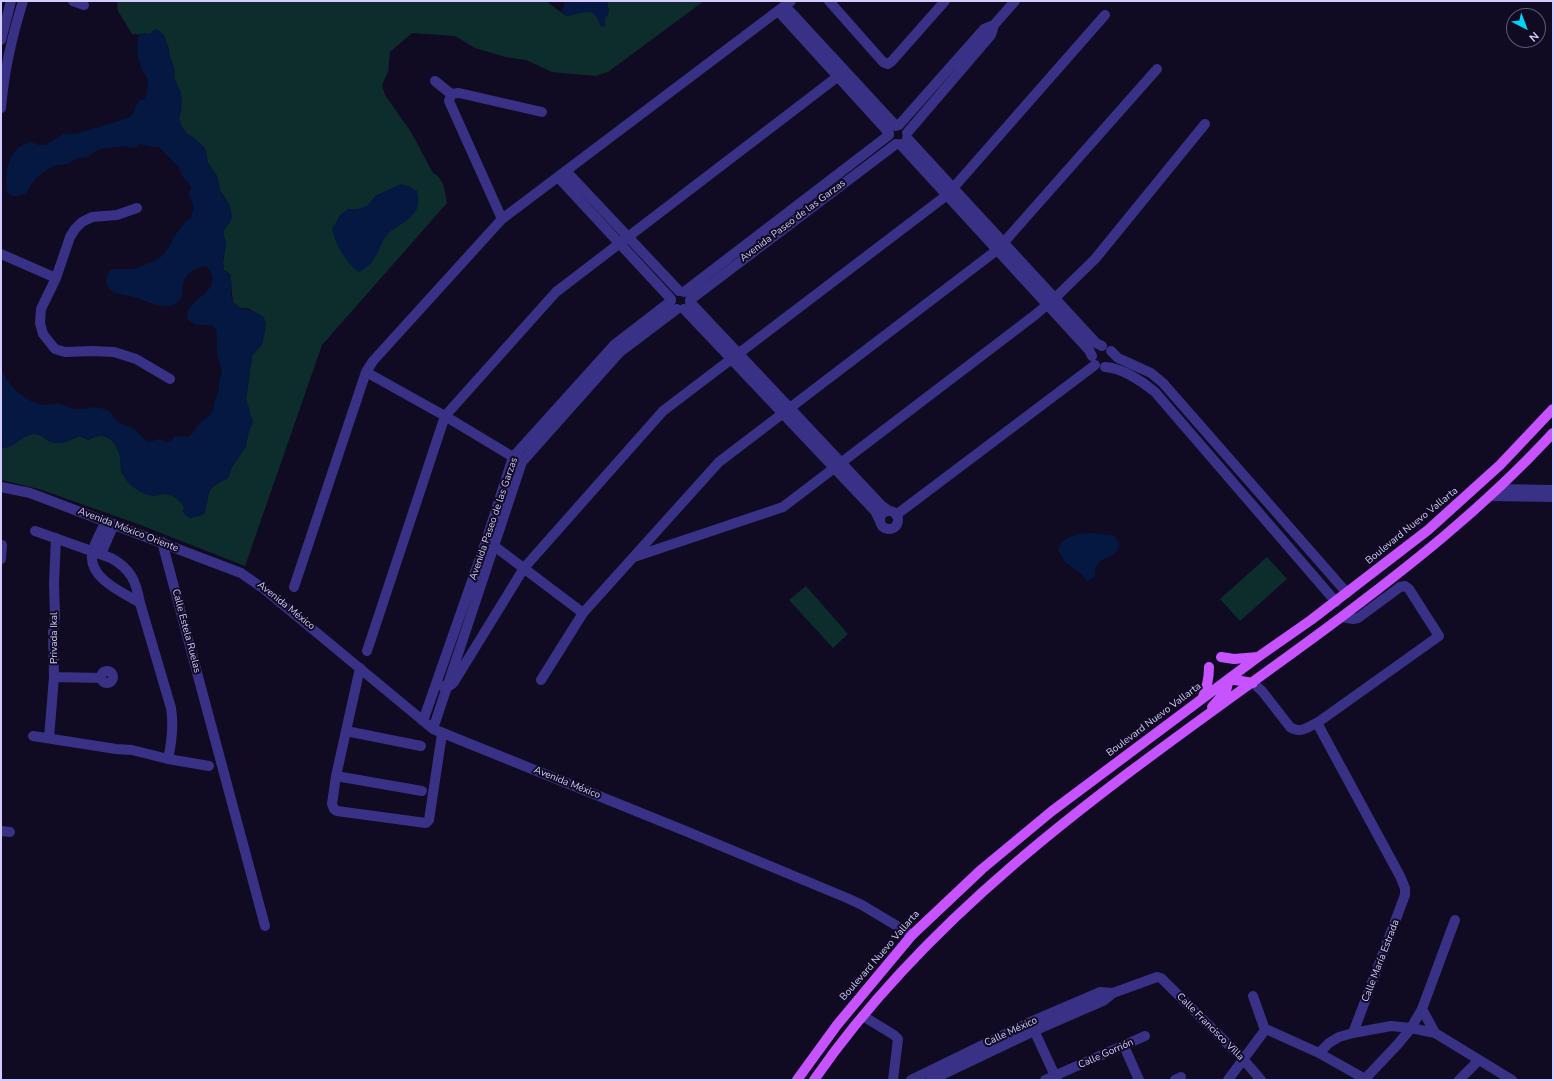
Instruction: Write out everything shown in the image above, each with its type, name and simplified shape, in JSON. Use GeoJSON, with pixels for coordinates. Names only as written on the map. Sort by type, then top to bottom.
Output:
{"type":"FeatureCollection","features":[{"type":"Feature","properties":{"kind":"main road","name":"Boulevard Nuevo Vallarta"},"geometry":{"type":"LineString","coordinates":[[797,1080],[837,1025],[912,935],[959,890],[1014,841],[1061,804],[1258,657],[1336,602],[1428,530],[1500,465],[1553,409]]}},
{"type":"Feature","properties":{"kind":"main road"},"geometry":{"type":"LineString","coordinates":[[814,1080],[863,1016],[926,946],[999,877],[1069,819],[1198,723],[1250,682],[1342,617],[1438,542],[1494,493],[1553,433]]}},
{"type":"Feature","properties":{"kind":"main road"},"geometry":{"type":"LineString","coordinates":[[1428,530],[1438,542]]}},
{"type":"Feature","properties":{"kind":"main road"},"geometry":{"type":"LineString","coordinates":[[1221,656],[1234,659],[1258,657]]}},
{"type":"Feature","properties":{"kind":"main road"},"geometry":{"type":"LineString","coordinates":[[1202,699],[1207,689],[1209,667]]}},
{"type":"Feature","properties":{"kind":"main road"},"geometry":{"type":"LineString","coordinates":[[1241,670],[1243,676],[1250,682]]}},
{"type":"Feature","properties":{"kind":"main road"},"geometry":{"type":"LineString","coordinates":[[1198,723],[1226,691],[1229,679],[1250,682]]}},
{"type":"Feature","properties":{"kind":"street"},"geometry":{"type":"LineString","coordinates":[[1,40],[11,1]]}},
{"type":"Feature","properties":{"kind":"street"},"geometry":{"type":"LineString","coordinates":[[1,108],[5,75],[23,1]]}},
{"type":"Feature","properties":{"kind":"street"},"geometry":{"type":"LineString","coordinates":[[73,1],[84,4]]}},
{"type":"Feature","properties":{"kind":"street"},"geometry":{"type":"LineString","coordinates":[[829,1],[883,62],[888,64],[892,62],[942,2]]}},
{"type":"Feature","properties":{"kind":"street","name":"Avenida Paseo de las Garzas"},"geometry":{"type":"LineString","coordinates":[[681,300],[902,140],[991,35],[994,25],[1015,1]]}},
{"type":"Feature","properties":{"kind":"street"},"geometry":{"type":"LineString","coordinates":[[294,587],[366,372],[373,361],[502,220],[562,174],[785,6],[842,74],[893,130]]}},
{"type":"Feature","properties":{"kind":"street"},"geometry":{"type":"LineString","coordinates":[[437,684],[447,688],[451,686],[524,568],[663,411],[950,192],[1105,15]]}},
{"type":"Feature","properties":{"kind":"street","name":"Avenida Paseo de las Garzas"},"geometry":{"type":"LineString","coordinates":[[336,776],[332,804],[334,809],[337,811],[426,823],[430,817],[437,731],[447,688],[490,543],[517,459],[620,352],[681,300],[893,130],[984,29],[994,25]]}},
{"type":"Feature","properties":{"kind":"street"},"geometry":{"type":"LineString","coordinates":[[541,680],[583,613],[719,462],[1001,247],[1156,70]]}},
{"type":"Feature","properties":{"kind":"street"},"geometry":{"type":"LineString","coordinates":[[367,651],[445,416],[556,292],[842,74]]}},
{"type":"Feature","properties":{"kind":"street"},"geometry":{"type":"LineString","coordinates":[[435,81],[451,94]]}},
{"type":"Feature","properties":{"kind":"street"},"geometry":{"type":"LineString","coordinates":[[451,94],[458,92],[542,112]]}},
{"type":"Feature","properties":{"kind":"street"},"geometry":{"type":"LineString","coordinates":[[451,94],[450,102],[502,220]]}},
{"type":"Feature","properties":{"kind":"street"},"geometry":{"type":"LineString","coordinates":[[632,558],[783,507],[1051,302],[1096,259],[1205,124]]}},
{"type":"Feature","properties":{"kind":"street"},"geometry":{"type":"LineString","coordinates":[[893,130],[903,127],[902,140]]}},
{"type":"Feature","properties":{"kind":"street"},"geometry":{"type":"LineString","coordinates":[[893,130],[890,138],[902,140],[1001,247],[1051,302],[1089,350],[1097,363],[1132,377],[1144,383],[1155,392],[1336,602]]}},
{"type":"Feature","properties":{"kind":"street"},"geometry":{"type":"LineString","coordinates":[[562,174],[838,465],[881,505],[893,513],[898,519],[898,523],[895,527],[891,529],[882,527],[875,510],[838,465]]}},
{"type":"Feature","properties":{"kind":"street"},"geometry":{"type":"LineString","coordinates":[[137,208],[117,215],[92,217],[82,222],[75,229],[70,237],[56,278],[41,309],[40,323],[44,334],[55,349],[65,352],[114,352],[136,359],[170,380]]}},
{"type":"Feature","properties":{"kind":"street"},"geometry":{"type":"LineString","coordinates":[[1,254],[56,278]]}},
{"type":"Feature","properties":{"kind":"street"},"geometry":{"type":"LineString","coordinates":[[1051,302],[1096,343],[1107,349],[1118,358],[1150,373],[1163,382],[1347,593]]}},
{"type":"Feature","properties":{"kind":"street"},"geometry":{"type":"LineString","coordinates":[[879,519],[884,512],[893,513],[1097,363],[1109,365],[1113,356],[1107,349],[1098,348],[1094,351],[1097,363]]}},
{"type":"Feature","properties":{"kind":"street"},"geometry":{"type":"LineString","coordinates":[[366,372],[445,416],[517,459]]}},
{"type":"Feature","properties":{"kind":"street"},"geometry":{"type":"LineString","coordinates":[[1155,392],[1163,382]]}},
{"type":"Feature","properties":{"kind":"street"},"geometry":{"type":"LineString","coordinates":[[1223,470],[1232,462]]}},
{"type":"Feature","properties":{"kind":"street","name":"Avenida México Oriente"},"geometry":{"type":"LineString","coordinates":[[1,487],[30,493],[110,522],[241,573],[253,580]]}},
{"type":"Feature","properties":{"kind":"street"},"geometry":{"type":"LineString","coordinates":[[1494,493],[1552,493]]}},
{"type":"Feature","properties":{"kind":"street"},"geometry":{"type":"LineString","coordinates":[[110,522],[94,564],[102,579],[140,603]]}},
{"type":"Feature","properties":{"kind":"street"},"geometry":{"type":"LineString","coordinates":[[35,531],[97,553],[120,563],[132,576],[137,586],[140,603],[171,708],[173,735],[168,759]]}},
{"type":"Feature","properties":{"kind":"street","name":"Privada Ikal"},"geometry":{"type":"LineString","coordinates":[[49,738],[54,677],[53,632],[55,616],[54,583],[56,538]]}},
{"type":"Feature","properties":{"kind":"street","name":"Calle Estela Ruelas"},"geometry":{"type":"LineString","coordinates":[[162,542],[265,926]]}},
{"type":"Feature","properties":{"kind":"street"},"geometry":{"type":"LineString","coordinates":[[490,543],[583,613]]}},
{"type":"Feature","properties":{"kind":"street","name":"Avenida Paseo de las Garzas"},"geometry":{"type":"LineString","coordinates":[[423,721],[490,543]]}},
{"type":"Feature","properties":{"kind":"street"},"geometry":{"type":"LineString","coordinates":[[1294,553],[1303,544]]}},
{"type":"Feature","properties":{"kind":"street"},"geometry":{"type":"LineString","coordinates":[[1,559],[2,545]]}},
{"type":"Feature","properties":{"kind":"street"},"geometry":{"type":"LineString","coordinates":[[1315,577],[1324,568]]}},
{"type":"Feature","properties":{"kind":"street","name":"Avenida México"},"geometry":{"type":"LineString","coordinates":[[253,580],[437,731],[676,827],[847,898],[862,905],[912,935]]}},
{"type":"Feature","properties":{"kind":"street"},"geometry":{"type":"LineString","coordinates":[[1250,682],[1262,691],[1290,727],[1295,731],[1302,730],[1317,722],[1439,636],[1409,589],[1405,586],[1400,587],[1358,618],[1353,619],[1342,617]]}},
{"type":"Feature","properties":{"kind":"street"},"geometry":{"type":"LineString","coordinates":[[456,661],[466,664]]}},
{"type":"Feature","properties":{"kind":"street"},"geometry":{"type":"LineString","coordinates":[[360,668],[336,776],[422,791]]}},
{"type":"Feature","properties":{"kind":"street"},"geometry":{"type":"LineString","coordinates":[[54,677],[101,678]]}},
{"type":"Feature","properties":{"kind":"street","name":"Calle María Estrada"},"geometry":{"type":"LineString","coordinates":[[1317,722],[1400,876],[1405,888],[1405,896],[1353,1033]]}},
{"type":"Feature","properties":{"kind":"street"},"geometry":{"type":"LineString","coordinates":[[346,731],[421,746]]}},
{"type":"Feature","properties":{"kind":"street"},"geometry":{"type":"LineString","coordinates":[[33,736],[116,749],[132,750],[168,759],[209,766]]}},
{"type":"Feature","properties":{"kind":"street"},"geometry":{"type":"LineString","coordinates":[[1265,1030],[1319,1053],[1365,1080],[1411,1028],[1422,1009],[1455,920]]}},
{"type":"Feature","properties":{"kind":"street","name":"Calle México"},"geometry":{"type":"LineString","coordinates":[[931,1080],[1100,992],[1113,993],[1157,977]]}},
{"type":"Feature","properties":{"kind":"street","name":"Calle Francisco Villa"},"geometry":{"type":"LineString","coordinates":[[1157,977],[1162,978],[1243,1059],[1261,1080]]}},
{"type":"Feature","properties":{"kind":"street"},"geometry":{"type":"LineString","coordinates":[[1253,996],[1265,1030]]}},
{"type":"Feature","properties":{"kind":"street"},"geometry":{"type":"LineString","coordinates":[[1422,1009],[1435,1033]]}},
{"type":"Feature","properties":{"kind":"street"},"geometry":{"type":"LineString","coordinates":[[863,1016],[898,1039],[893,1080]]}},
{"type":"Feature","properties":{"kind":"street"},"geometry":{"type":"LineString","coordinates":[[1319,1053],[1329,1043],[1339,1037],[1353,1033],[1391,1026],[1411,1028],[1435,1033],[1512,1080]]}},
{"type":"Feature","properties":{"kind":"street"},"geometry":{"type":"LineString","coordinates":[[1032,1027],[1056,1078]]}},
{"type":"Feature","properties":{"kind":"street","name":"Calle México"},"geometry":{"type":"LineString","coordinates":[[911,1080],[1032,1027]]}},
{"type":"Feature","properties":{"kind":"street"},"geometry":{"type":"LineString","coordinates":[[1228,1080],[1265,1030]]}},
{"type":"Feature","properties":{"kind":"street","name":"Calle Gorrión"},"geometry":{"type":"LineString","coordinates":[[1045,1080],[1056,1078],[1145,1036]]}},
{"type":"Feature","properties":{"kind":"street"},"geometry":{"type":"LineString","coordinates":[[1124,1046],[1139,1080]]}},
{"type":"Feature","properties":{"kind":"street"},"geometry":{"type":"LineString","coordinates":[[1459,1080],[1479,1060]]}},
{"type":"Feature","properties":{"kind":"green space"},"geometry":{"type":"Polygon","coordinates":[[[117,1],[546,1],[566,16],[583,12],[591,12],[598,19],[601,26],[605,25],[608,5],[606,1],[704,1],[608,72],[595,76],[552,72],[526,60],[505,57],[475,48],[455,36],[412,33],[390,52],[388,72],[382,85],[385,95],[411,132],[433,173],[440,178],[445,190],[447,203],[322,345],[245,566],[138,524],[39,489],[1,480],[1,447],[4,448],[27,435],[41,435],[49,441],[56,443],[64,442],[79,436],[89,440],[94,437],[104,436],[112,441],[118,449],[122,474],[155,496],[168,494],[175,497],[184,507],[183,512],[190,518],[204,514],[208,496],[212,488],[228,478],[232,467],[246,446],[252,421],[246,399],[252,356],[262,344],[264,317],[247,308],[240,308],[233,302],[230,274],[224,270],[223,263],[226,242],[223,235],[224,230],[230,222],[230,206],[220,190],[217,176],[208,163],[205,148],[187,134],[181,125],[179,118],[181,111],[181,93],[174,78],[175,71],[168,45],[154,30],[150,34],[132,34],[118,11],[117,1]]]}},
{"type":"Feature","properties":{"kind":"green space"},"geometry":{"type":"Polygon","coordinates":[[[1267,557],[1287,579],[1240,621],[1220,599],[1267,557]]]}},
{"type":"Feature","properties":{"kind":"green space"},"geometry":{"type":"Polygon","coordinates":[[[806,586],[848,634],[833,648],[789,600],[806,586]]]}},
{"type":"Feature","properties":{"kind":"water"},"geometry":{"type":"Polygon","coordinates":[[[565,1],[606,1],[609,9],[608,15],[605,18],[604,27],[601,26],[598,19],[591,12],[583,12],[566,16],[562,12],[565,1]]]}},
{"type":"Feature","properties":{"kind":"water"},"geometry":{"type":"Polygon","coordinates":[[[157,29],[165,36],[175,71],[174,78],[181,93],[182,104],[179,118],[181,125],[187,134],[205,148],[208,163],[217,176],[220,190],[230,206],[232,216],[230,222],[224,230],[223,235],[226,242],[223,262],[224,270],[230,277],[231,281],[231,297],[234,304],[240,308],[253,311],[264,317],[266,324],[262,344],[252,356],[246,399],[253,421],[248,434],[246,446],[232,467],[228,478],[216,484],[211,489],[204,514],[197,517],[185,515],[184,507],[179,501],[168,494],[160,494],[155,496],[148,495],[136,490],[130,485],[123,474],[117,448],[111,440],[103,436],[94,437],[89,440],[79,436],[61,443],[53,443],[42,436],[35,434],[26,437],[10,447],[1,447],[1,370],[8,382],[19,393],[38,404],[60,404],[75,409],[94,407],[104,409],[110,412],[119,423],[133,428],[149,442],[159,439],[167,442],[172,440],[175,436],[188,437],[193,433],[200,422],[209,416],[213,411],[214,402],[219,391],[219,381],[222,372],[217,355],[216,330],[212,325],[196,325],[187,319],[188,312],[192,305],[210,288],[212,274],[206,266],[198,268],[188,275],[184,282],[180,300],[169,306],[156,305],[114,292],[108,288],[106,283],[111,269],[134,269],[161,257],[186,221],[191,218],[193,204],[189,194],[191,188],[189,183],[182,176],[179,167],[159,147],[140,144],[137,147],[131,148],[126,146],[99,149],[87,157],[75,159],[68,164],[56,165],[46,170],[35,179],[26,193],[19,196],[11,196],[7,192],[7,169],[9,161],[17,149],[23,145],[31,142],[39,145],[46,145],[63,134],[75,134],[126,119],[133,114],[140,100],[144,100],[147,95],[148,87],[147,78],[141,67],[138,56],[137,43],[139,35],[144,33],[150,34],[157,29]]]}},
{"type":"Feature","properties":{"kind":"water"},"geometry":{"type":"Polygon","coordinates":[[[401,184],[411,187],[417,191],[418,207],[412,216],[386,236],[369,266],[358,272],[342,253],[332,229],[340,215],[348,209],[357,209],[367,206],[375,196],[401,184]]]}},
{"type":"Feature","properties":{"kind":"water"},"geometry":{"type":"Polygon","coordinates":[[[1089,533],[1114,535],[1120,546],[1113,555],[1098,564],[1095,577],[1087,581],[1081,574],[1065,562],[1058,550],[1062,542],[1066,539],[1075,535],[1089,533]]]}}]}
